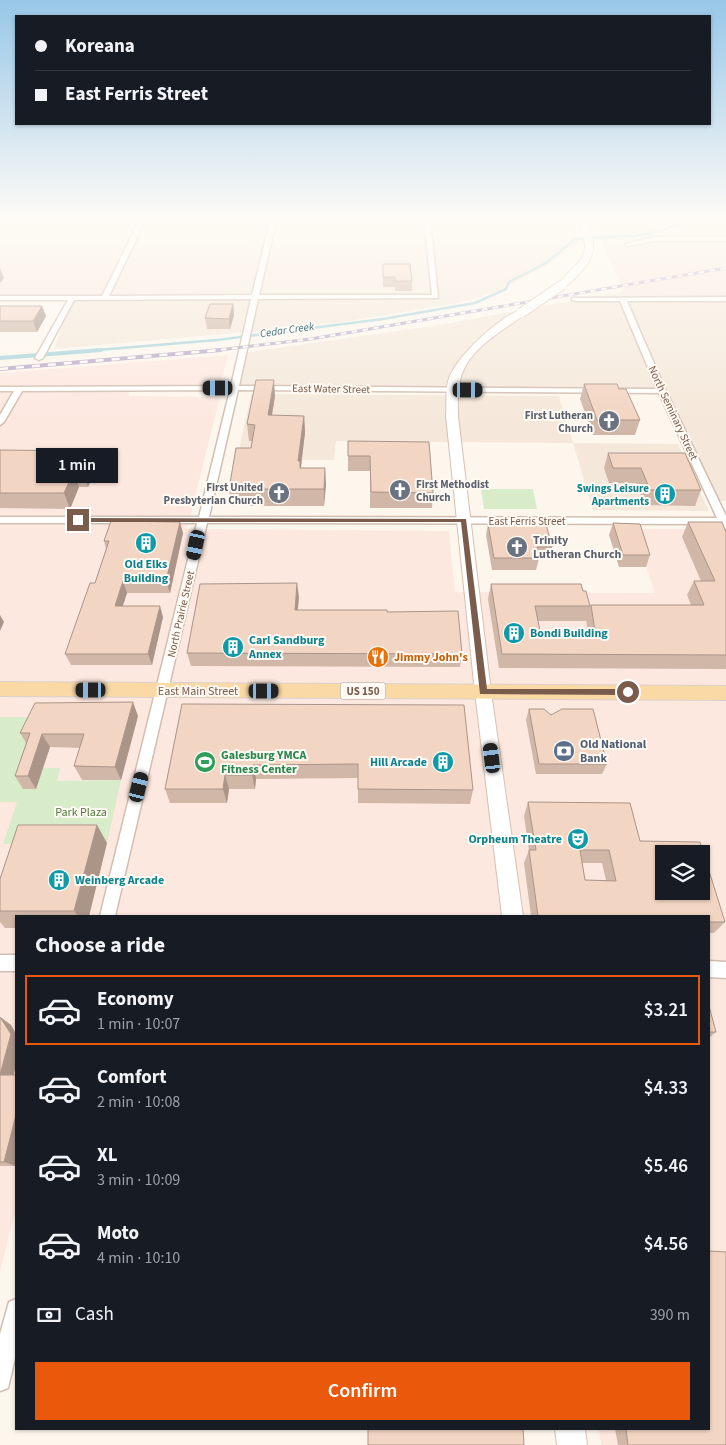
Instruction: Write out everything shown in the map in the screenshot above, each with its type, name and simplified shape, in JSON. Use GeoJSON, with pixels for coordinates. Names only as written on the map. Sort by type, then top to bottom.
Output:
{"type":"FeatureCollection","features":[{"type":"Feature","properties":{"kind":"main road"},"geometry":{"type":"LineString","coordinates":[[512,915],[483,692],[452,416],[453,390],[455,377],[466,358],[480,344],[563,284]]}},
{"type":"Feature","properties":{"kind":"main road","name":"East Main Street"},"geometry":{"type":"LineString","coordinates":[[0,690],[726,693]]}},
{"type":"Feature","properties":{"kind":"main road"},"geometry":{"type":"LineString","coordinates":[[570,1430],[572,1445]]}},
{"type":"Feature","properties":{"kind":"street"},"geometry":{"type":"LineString","coordinates":[[104,298],[111,284]]}},
{"type":"Feature","properties":{"kind":"street","name":"North Prairie Street"},"geometry":{"type":"LineString","coordinates":[[107,915],[164,691],[202,520],[258,284]]}},
{"type":"Feature","properties":{"kind":"street"},"geometry":{"type":"LineString","coordinates":[[0,298],[436,297],[435,284]]}},
{"type":"Feature","properties":{"kind":"street"},"geometry":{"type":"LineString","coordinates":[[39,358],[72,298]]}},
{"type":"Feature","properties":{"kind":"street"},"geometry":{"type":"LineString","coordinates":[[574,298],[726,299]]}},
{"type":"Feature","properties":{"kind":"street","name":"North Seminary Street"},"geometry":{"type":"LineString","coordinates":[[622,298],[662,391],[725,524]]}},
{"type":"Feature","properties":{"kind":"street"},"geometry":{"type":"LineString","coordinates":[[0,422],[20,388]]}},
{"type":"Feature","properties":{"kind":"street","name":"East Water Street"},"geometry":{"type":"LineString","coordinates":[[0,389],[234,388],[662,391]]}},
{"type":"Feature","properties":{"kind":"street","name":"East Ferris Street"},"geometry":{"type":"LineString","coordinates":[[0,520],[464,520],[725,524]]}},
{"type":"Feature","properties":{"kind":"street"},"geometry":{"type":"LineString","coordinates":[[0,963],[15,963]]}},
{"type":"Feature","properties":{"kind":"street"},"geometry":{"type":"LineString","coordinates":[[710,969],[726,970]]}},
{"type":"Feature","properties":{"kind":"street"},"geometry":{"type":"LineString","coordinates":[[0,1380],[15,1313]]}},
{"type":"Feature","properties":{"kind":"shaded area"},"geometry":{"type":"Polygon","coordinates":[[[0,284],[511,284],[500,290],[458,303],[342,322],[54,349],[72,298],[0,298],[0,284]]]}},
{"type":"Feature","properties":{"kind":"shaded area"},"geometry":{"type":"Polygon","coordinates":[[[621,284],[726,284],[726,501],[714,501],[662,391],[234,388],[242,353],[440,325],[624,291],[621,284]]]}},
{"type":"Feature","properties":{"kind":"shaded area"},"geometry":{"type":"Polygon","coordinates":[[[228,355],[220,385],[132,385],[128,396],[220,397],[187,529],[449,531],[455,592],[655,593],[633,529],[726,529],[726,1445],[601,1445],[599,1430],[710,1430],[710,915],[15,915],[15,1213],[0,1271],[0,373],[228,355]]]}},
{"type":"Feature","properties":{"kind":"shaded area"},"geometry":{"type":"Polygon","coordinates":[[[251,394],[559,396],[573,443],[336,441],[334,460],[237,460],[251,394]]]}},
{"type":"Feature","properties":{"kind":"shaded area"},"geometry":{"type":"Polygon","coordinates":[[[573,443],[678,444],[709,511],[593,510],[573,443]]]}},
{"type":"Feature","properties":{"kind":"green space"},"geometry":{"type":"Polygon","coordinates":[[[481,489],[533,489],[537,509],[484,509],[481,489]]]}},
{"type":"Feature","properties":{"kind":"green space","name":"Park Plaza"},"geometry":{"type":"Polygon","coordinates":[[[0,717],[43,717],[25,768],[60,768],[57,781],[121,780],[107,843],[3,844],[17,802],[0,802],[0,717]]]}},
{"type":"Feature","properties":{"kind":"building"},"geometry":{"type":"Polygon","coordinates":[[[210,304],[233,304],[229,319],[205,318],[210,304]]]}},
{"type":"Feature","properties":{"kind":"building"},"geometry":{"type":"Polygon","coordinates":[[[0,306],[42,306],[33,321],[0,321],[0,306]]]}},
{"type":"Feature","properties":{"kind":"building"},"geometry":{"type":"Polygon","coordinates":[[[256,380],[274,380],[268,415],[304,416],[298,461],[300,461],[300,468],[325,468],[324,489],[229,489],[236,448],[251,448],[255,425],[247,424],[256,380]]]}},
{"type":"Feature","properties":{"kind":"building"},"geometry":{"type":"Polygon","coordinates":[[[584,384],[617,384],[619,389],[626,389],[640,420],[597,420],[584,384]]]}},
{"type":"Feature","properties":{"kind":"building","name":"First Methodist Church"},"geometry":{"type":"Polygon","coordinates":[[[348,441],[429,442],[433,493],[371,492],[370,456],[348,456],[348,441]]]}},
{"type":"Feature","properties":{"kind":"building"},"geometry":{"type":"Polygon","coordinates":[[[0,450],[92,451],[83,471],[74,471],[64,493],[0,493],[0,450]]]}},
{"type":"Feature","properties":{"kind":"building"},"geometry":{"type":"Polygon","coordinates":[[[608,453],[685,453],[701,490],[650,490],[641,468],[613,468],[608,453]]]}},
{"type":"Feature","properties":{"kind":"building"},"geometry":{"type":"Polygon","coordinates":[[[111,521],[180,522],[166,581],[123,581],[115,606],[160,606],[148,654],[65,654],[90,583],[95,583],[109,541],[104,541],[111,521]]]}},
{"type":"Feature","properties":{"kind":"building"},"geometry":{"type":"Polygon","coordinates":[[[688,522],[722,522],[726,532],[726,655],[502,654],[491,584],[581,584],[583,591],[586,591],[590,606],[535,606],[540,631],[595,631],[591,605],[704,605],[694,581],[715,581],[688,522]]]}},
{"type":"Feature","properties":{"kind":"building"},"geometry":{"type":"Polygon","coordinates":[[[613,523],[640,524],[650,555],[623,555],[613,523]]]}},
{"type":"Feature","properties":{"kind":"building","name":"Trinity Lutheran Church"},"geometry":{"type":"Polygon","coordinates":[[[488,524],[546,524],[552,547],[537,547],[539,558],[494,558],[488,524]]]}},
{"type":"Feature","properties":{"kind":"building"},"geometry":{"type":"Polygon","coordinates":[[[297,583],[295,610],[458,611],[462,654],[187,653],[200,584],[297,583]]]}},
{"type":"Feature","properties":{"kind":"building"},"geometry":{"type":"Polygon","coordinates":[[[133,702],[115,767],[74,766],[84,734],[42,734],[28,776],[15,776],[30,733],[20,733],[35,703],[133,702]]]}},
{"type":"Feature","properties":{"kind":"building"},"geometry":{"type":"Polygon","coordinates":[[[182,704],[464,705],[473,790],[358,789],[358,764],[253,765],[252,775],[225,775],[223,789],[165,789],[182,704]]]}},
{"type":"Feature","properties":{"kind":"building","name":"Old National Bank"},"geometry":{"type":"Polygon","coordinates":[[[529,709],[544,709],[551,715],[562,709],[593,709],[607,764],[539,764],[529,709]]]}},
{"type":"Feature","properties":{"kind":"building"},"geometry":{"type":"Polygon","coordinates":[[[528,802],[630,803],[640,841],[700,842],[701,845],[655,845],[655,900],[710,900],[710,874],[725,922],[710,922],[710,915],[538,915],[529,850],[536,850],[528,802]],[[580,850],[585,880],[616,881],[609,850],[580,850]]]}},
{"type":"Feature","properties":{"kind":"building","name":"Weinberg Arcade"},"geometry":{"type":"Polygon","coordinates":[[[18,825],[97,825],[74,911],[0,911],[0,879],[18,825]]]}},
{"type":"Feature","properties":{"kind":"building"},"geometry":{"type":"Polygon","coordinates":[[[710,1010],[716,1032],[710,1032],[710,1010]]]}},
{"type":"Feature","properties":{"kind":"building"},"geometry":{"type":"Polygon","coordinates":[[[0,1017],[11,1034],[0,1075],[0,1017]]]}},
{"type":"Feature","properties":{"kind":"building"},"geometry":{"type":"Polygon","coordinates":[[[0,1075],[15,1075],[15,1119],[4,1162],[0,1162],[0,1075]]]}},
{"type":"Feature","properties":{"kind":"building"},"geometry":{"type":"Polygon","coordinates":[[[710,1251],[726,1252],[726,1445],[628,1445],[626,1430],[710,1430],[710,1251]]]}},
{"type":"Feature","properties":{"kind":"building"},"geometry":{"type":"Polygon","coordinates":[[[368,1430],[523,1430],[524,1445],[368,1445],[368,1430]]]}},
{"type":"Feature","properties":{"kind":"waterway","name":"Cedar Creek"},"geometry":{"type":"LineString","coordinates":[[86,351],[217,340],[383,319],[475,303],[506,289],[508,284]]}},
{"type":"Feature","properties":{"kind":"waterway","name":"Cedar Creek"},"geometry":{"type":"LineString","coordinates":[[0,358],[101,350]]}},
{"type":"Feature","properties":{"kind":"railway"},"geometry":{"type":"LineString","coordinates":[[212,351],[311,339],[630,284]]}},
{"type":"Feature","properties":{"kind":"railway"},"geometry":{"type":"LineString","coordinates":[[212,351],[221,350]]}},
{"type":"Feature","properties":{"kind":"railway"},"geometry":{"type":"LineString","coordinates":[[0,369],[212,351]]}},
{"type":"Feature","properties":{"kind":"place","name":"First Lutheran Church"},"geometry":{"type":"Point","coordinates":[609,421]}},
{"type":"Feature","properties":{"kind":"place","name":"First Methodist Church"},"geometry":{"type":"Point","coordinates":[400,490]}},
{"type":"Feature","properties":{"kind":"place","name":"First United Presbyterian Church"},"geometry":{"type":"Point","coordinates":[279,493]}},
{"type":"Feature","properties":{"kind":"place","name":"Swings Leisure Apartments"},"geometry":{"type":"Point","coordinates":[665,494]}},
{"type":"Feature","properties":{"kind":"place","name":"Old Elks Building"},"geometry":{"type":"Point","coordinates":[146,543]}},
{"type":"Feature","properties":{"kind":"place","name":"Trinity Lutheran Church"},"geometry":{"type":"Point","coordinates":[517,547]}},
{"type":"Feature","properties":{"kind":"place","name":"Bondi Building"},"geometry":{"type":"Point","coordinates":[514,633]}},
{"type":"Feature","properties":{"kind":"place","name":"Carl Sandburg Annex"},"geometry":{"type":"Point","coordinates":[233,647]}},
{"type":"Feature","properties":{"kind":"place","name":"Jimmy John's"},"geometry":{"type":"Point","coordinates":[378,657]}},
{"type":"Feature","properties":{"kind":"place","name":"Old National Bank"},"geometry":{"type":"Point","coordinates":[564,751]}},
{"type":"Feature","properties":{"kind":"place","name":"Galesburg YMCA Fitness Center"},"geometry":{"type":"Point","coordinates":[205,762]}},
{"type":"Feature","properties":{"kind":"place","name":"Hill Arcade"},"geometry":{"type":"Point","coordinates":[443,762]}},
{"type":"Feature","properties":{"kind":"place","name":"Orpheum Theatre"},"geometry":{"type":"Point","coordinates":[578,839]}},
{"type":"Feature","properties":{"kind":"place","name":"Weinberg Arcade"},"geometry":{"type":"Point","coordinates":[59,880]}},
{"type":"Feature","properties":{"kind":"route"},"geometry":{"type":"LineString","coordinates":[[78,520],[464,520],[483,692],[628,692]]}}]}
